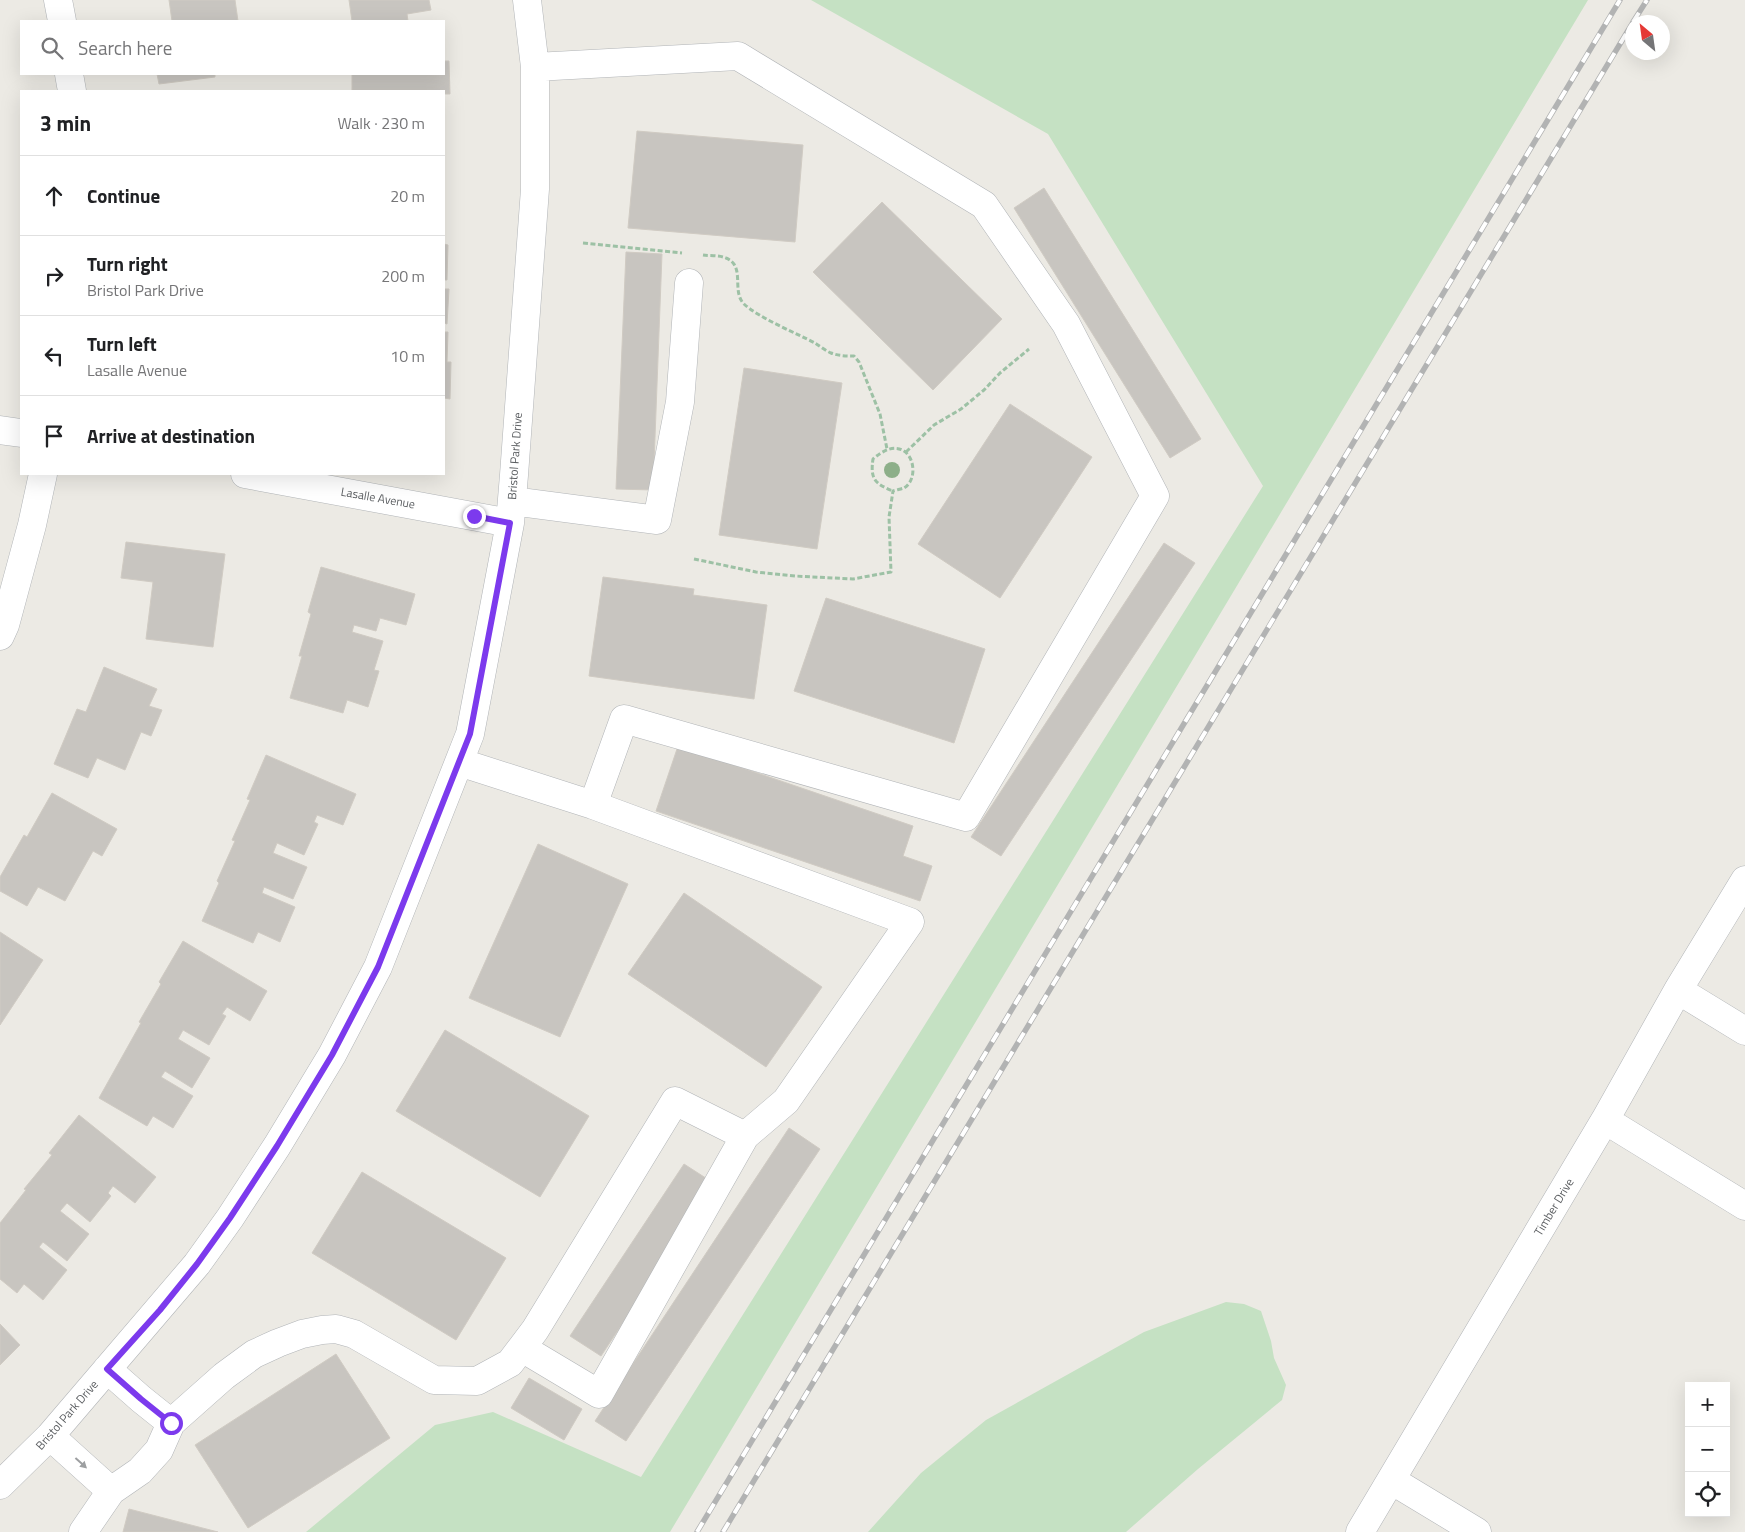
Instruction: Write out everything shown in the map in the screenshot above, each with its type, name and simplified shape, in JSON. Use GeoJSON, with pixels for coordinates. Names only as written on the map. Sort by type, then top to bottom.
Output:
{"type":"FeatureCollection","features":[{"type":"Feature","properties":{"kind":"street"},"geometry":{"type":"LineString","coordinates":[[58,0],[62,20]]}},
{"type":"Feature","properties":{"kind":"street","name":"Bristol Park Drive"},"geometry":{"type":"LineString","coordinates":[[0,1485],[50,1436],[160,1310],[197,1264],[230,1218],[277,1146],[332,1055],[378,967],[470,734],[511,512],[534,189],[535,67],[527,0]]}},
{"type":"Feature","properties":{"kind":"street"},"geometry":{"type":"LineString","coordinates":[[535,67],[738,56],[984,205],[1066,324],[1155,496],[966,817],[624,719],[593,804]]}},
{"type":"Feature","properties":{"kind":"street"},"geometry":{"type":"LineString","coordinates":[[69,75],[72,90]]}},
{"type":"Feature","properties":{"kind":"street","name":"Lasalle Avenue"},"geometry":{"type":"LineString","coordinates":[[252,475],[511,512],[657,520],[680,402],[689,283]]}},
{"type":"Feature","properties":{"kind":"street"},"geometry":{"type":"LineString","coordinates":[[0,430],[20,433]]}},
{"type":"Feature","properties":{"kind":"street"},"geometry":{"type":"LineString","coordinates":[[0,636],[30,534],[43,475]]}},
{"type":"Feature","properties":{"kind":"street"},"geometry":{"type":"LineString","coordinates":[[459,762],[593,804],[910,922],[786,1101],[745,1136],[599,1394],[522,1348]]}},
{"type":"Feature","properties":{"kind":"street","name":"Timber Drive"},"geometry":{"type":"LineString","coordinates":[[1360,1532],[1606,1120],[1678,990],[1745,880]]}},
{"type":"Feature","properties":{"kind":"street"},"geometry":{"type":"LineString","coordinates":[[1678,990],[1745,1031]]}},
{"type":"Feature","properties":{"kind":"street"},"geometry":{"type":"LineString","coordinates":[[83,1532],[111,1491],[140,1471],[159,1450],[171,1423],[224,1376],[254,1354],[278,1343],[302,1334],[322,1330],[336,1330],[354,1334],[434,1380],[478,1382],[510,1363],[535,1330],[675,1101],[745,1136]]}},
{"type":"Feature","properties":{"kind":"street"},"geometry":{"type":"LineString","coordinates":[[1606,1120],[1745,1206]]}},
{"type":"Feature","properties":{"kind":"street"},"geometry":{"type":"LineString","coordinates":[[107,1369],[171,1423]]}},
{"type":"Feature","properties":{"kind":"street"},"geometry":{"type":"LineString","coordinates":[[50,1436],[111,1491]]}},
{"type":"Feature","properties":{"kind":"street"},"geometry":{"type":"LineString","coordinates":[[1391,1480],[1477,1532]]}},
{"type":"Feature","properties":{"kind":"path"},"geometry":{"type":"LineString","coordinates":[[583,243],[688,254]]}},
{"type":"Feature","properties":{"kind":"path"},"geometry":{"type":"LineString","coordinates":[[697,255],[725,258],[735,264],[738,274],[739,295],[743,304],[831,353],[854,356],[859,362],[880,414],[887,449]]}},
{"type":"Feature","properties":{"kind":"path"},"geometry":{"type":"LineString","coordinates":[[906,452],[934,425],[961,409],[1029,349]]}},
{"type":"Feature","properties":{"kind":"path"},"geometry":{"type":"LineString","coordinates":[[893,447],[906,452],[913,464],[912,479],[905,488],[893,491],[876,482],[871,471],[873,459],[882,451],[893,447]]}},
{"type":"Feature","properties":{"kind":"path"},"geometry":{"type":"LineString","coordinates":[[694,559],[756,572],[795,576],[853,579],[891,572],[889,517],[893,491]]}},
{"type":"Feature","properties":{"kind":"green space"},"geometry":{"type":"Polygon","coordinates":[[[811,0],[1588,0],[670,1532],[306,1532],[435,1425],[493,1412],[641,1477],[1263,486],[1048,134],[811,0]]]}},
{"type":"Feature","properties":{"kind":"green space"},"geometry":{"type":"Polygon","coordinates":[[[1226,1302],[1244,1304],[1261,1311],[1271,1341],[1274,1358],[1286,1385],[1282,1400],[1198,1469],[1126,1532],[868,1532],[921,1473],[986,1420],[1144,1332],[1226,1302]]]}},
{"type":"Feature","properties":{"kind":"building"},"geometry":{"type":"Polygon","coordinates":[[[169,0],[235,0],[238,20],[172,20],[169,0]]]}},
{"type":"Feature","properties":{"kind":"building"},"geometry":{"type":"Polygon","coordinates":[[[349,0],[429,0],[431,10],[407,14],[408,20],[352,20],[349,0]]]}},
{"type":"Feature","properties":{"kind":"building"},"geometry":{"type":"Polygon","coordinates":[[[445,61],[449,61],[450,94],[445,94],[445,90],[352,90],[352,75],[445,75],[445,61]]]}},
{"type":"Feature","properties":{"kind":"building"},"geometry":{"type":"Polygon","coordinates":[[[157,75],[215,75],[215,77],[159,84],[157,75]]]}},
{"type":"Feature","properties":{"kind":"building"},"geometry":{"type":"Polygon","coordinates":[[[637,131],[803,145],[795,242],[628,228],[637,131]]]}},
{"type":"Feature","properties":{"kind":"building"},"geometry":{"type":"Polygon","coordinates":[[[1044,188],[1201,439],[1170,458],[1014,208],[1044,188]]]}},
{"type":"Feature","properties":{"kind":"building"},"geometry":{"type":"Polygon","coordinates":[[[882,202],[1002,319],[933,390],[813,272],[882,202]]]}},
{"type":"Feature","properties":{"kind":"building"},"geometry":{"type":"Polygon","coordinates":[[[445,244],[448,245],[447,280],[445,280],[445,244]]]}},
{"type":"Feature","properties":{"kind":"building"},"geometry":{"type":"Polygon","coordinates":[[[626,252],[662,254],[653,490],[616,489],[626,252]]]}},
{"type":"Feature","properties":{"kind":"building"},"geometry":{"type":"Polygon","coordinates":[[[445,289],[449,289],[447,324],[445,323],[445,289]]]}},
{"type":"Feature","properties":{"kind":"building"},"geometry":{"type":"Polygon","coordinates":[[[445,332],[448,332],[447,362],[451,362],[450,399],[445,398],[445,332]]]}},
{"type":"Feature","properties":{"kind":"building"},"geometry":{"type":"Polygon","coordinates":[[[744,368],[842,383],[817,549],[719,535],[744,368]]]}},
{"type":"Feature","properties":{"kind":"building"},"geometry":{"type":"Polygon","coordinates":[[[1010,404],[1092,457],[1000,598],[918,544],[1010,404]]]}},
{"type":"Feature","properties":{"kind":"building"},"geometry":{"type":"Polygon","coordinates":[[[126,542],[225,554],[213,647],[146,639],[153,582],[121,578],[126,542]]]}},
{"type":"Feature","properties":{"kind":"building"},"geometry":{"type":"Polygon","coordinates":[[[1164,543],[1195,563],[1001,856],[971,837],[1164,543]]]}},
{"type":"Feature","properties":{"kind":"building"},"geometry":{"type":"Polygon","coordinates":[[[321,567],[415,594],[406,625],[380,618],[376,631],[354,625],[352,632],[383,641],[374,670],[379,671],[368,707],[347,700],[343,713],[290,698],[311,614],[308,612],[321,567]]]}},
{"type":"Feature","properties":{"kind":"building"},"geometry":{"type":"Polygon","coordinates":[[[603,577],[694,589],[693,595],[767,605],[754,699],[589,676],[603,577]]]}},
{"type":"Feature","properties":{"kind":"building"},"geometry":{"type":"Polygon","coordinates":[[[826,598],[985,649],[954,743],[794,691],[826,598]]]}},
{"type":"Feature","properties":{"kind":"building"},"geometry":{"type":"Polygon","coordinates":[[[104,667],[157,689],[149,706],[162,710],[151,736],[141,732],[125,770],[97,758],[88,778],[54,764],[77,709],[86,712],[104,667]]]}},
{"type":"Feature","properties":{"kind":"building"},"geometry":{"type":"Polygon","coordinates":[[[678,746],[913,826],[903,856],[932,866],[920,901],[656,811],[678,746]]]}},
{"type":"Feature","properties":{"kind":"building"},"geometry":{"type":"Polygon","coordinates":[[[266,755],[356,794],[343,825],[317,815],[314,822],[318,824],[304,855],[277,843],[273,853],[307,867],[293,899],[264,887],[262,893],[295,907],[280,942],[258,932],[253,943],[202,921],[219,883],[217,881],[235,841],[232,840],[250,800],[247,799],[266,755]]]}},
{"type":"Feature","properties":{"kind":"building"},"geometry":{"type":"Polygon","coordinates":[[[52,793],[117,829],[102,856],[93,851],[65,901],[38,887],[27,906],[0,891],[0,877],[24,835],[27,837],[52,793]]]}},
{"type":"Feature","properties":{"kind":"building"},"geometry":{"type":"Polygon","coordinates":[[[538,844],[628,884],[560,1037],[469,998],[538,844]]]}},
{"type":"Feature","properties":{"kind":"building"},"geometry":{"type":"Polygon","coordinates":[[[684,893],[822,987],[766,1067],[628,974],[684,893]]]}},
{"type":"Feature","properties":{"kind":"building"},"geometry":{"type":"Polygon","coordinates":[[[0,932],[43,960],[0,1025],[0,932]]]}},
{"type":"Feature","properties":{"kind":"building"},"geometry":{"type":"Polygon","coordinates":[[[183,941],[267,991],[250,1021],[227,1007],[222,1014],[226,1016],[209,1045],[183,1030],[178,1039],[210,1058],[192,1088],[165,1071],[161,1077],[193,1096],[173,1128],[153,1116],[147,1126],[99,1098],[141,1023],[139,1022],[161,984],[159,982],[183,941]]]}},
{"type":"Feature","properties":{"kind":"building"},"geometry":{"type":"Polygon","coordinates":[[[445,1030],[589,1116],[540,1197],[396,1111],[445,1030]]]}},
{"type":"Feature","properties":{"kind":"building"},"geometry":{"type":"Polygon","coordinates":[[[79,1115],[156,1177],[135,1203],[113,1186],[108,1193],[111,1196],[90,1222],[67,1203],[60,1211],[89,1234],[67,1261],[43,1242],[39,1247],[67,1270],[43,1300],[24,1284],[17,1293],[0,1279],[0,1223],[26,1190],[24,1189],[52,1155],[49,1153],[79,1115]]]}},
{"type":"Feature","properties":{"kind":"building"},"geometry":{"type":"Polygon","coordinates":[[[789,1128],[820,1149],[626,1441],[595,1421],[789,1128]]]}},
{"type":"Feature","properties":{"kind":"building"},"geometry":{"type":"Polygon","coordinates":[[[684,1164],[715,1184],[601,1356],[570,1336],[684,1164]]]}},
{"type":"Feature","properties":{"kind":"building"},"geometry":{"type":"Polygon","coordinates":[[[362,1172],[506,1258],[456,1340],[312,1253],[362,1172]]]}},
{"type":"Feature","properties":{"kind":"building"},"geometry":{"type":"Polygon","coordinates":[[[0,1324],[20,1345],[0,1365],[0,1324]]]}},
{"type":"Feature","properties":{"kind":"building"},"geometry":{"type":"Polygon","coordinates":[[[336,1354],[390,1438],[248,1528],[195,1445],[336,1354]]]}},
{"type":"Feature","properties":{"kind":"building"},"geometry":{"type":"Polygon","coordinates":[[[529,1378],[582,1409],[564,1440],[511,1408],[529,1378]]]}},
{"type":"Feature","properties":{"kind":"building"},"geometry":{"type":"Polygon","coordinates":[[[129,1509],[218,1532],[123,1532],[129,1509]]]}},
{"type":"Feature","properties":{"kind":"railway"},"geometry":{"type":"LineString","coordinates":[[697,1532],[1620,0]]}},
{"type":"Feature","properties":{"kind":"railway"},"geometry":{"type":"LineString","coordinates":[[1637,15],[1647,0]]}},
{"type":"Feature","properties":{"kind":"railway"},"geometry":{"type":"LineString","coordinates":[[723,1532],[1625,36]]}},
{"type":"Feature","properties":{"kind":"route"},"geometry":{"type":"LineString","coordinates":[[171,1423],[107,1369],[160,1310],[197,1264],[230,1218],[277,1146],[332,1055],[378,967],[470,734],[510,523],[474,516]]}}]}
